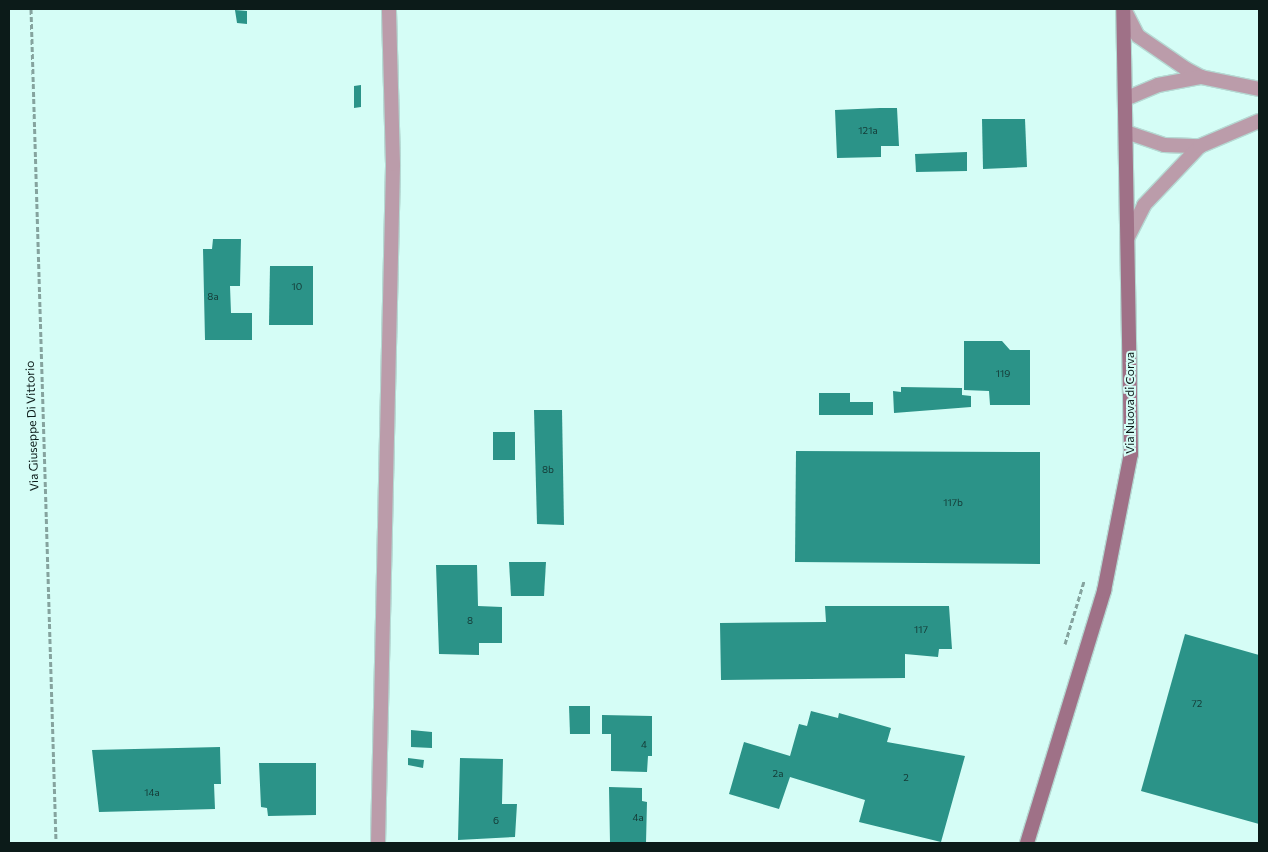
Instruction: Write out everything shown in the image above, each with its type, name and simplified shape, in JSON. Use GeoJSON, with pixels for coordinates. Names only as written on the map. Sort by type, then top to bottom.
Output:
{"type":"FeatureCollection","features":[{"type":"Feature","properties":{"kind":"main road","name":"Via Nuova di Corva"},"geometry":{"type":"LineString","coordinates":[[1027,843],[1104,591],[1131,454],[1123,9]]}},
{"type":"Feature","properties":{"kind":"street"},"geometry":{"type":"LineString","coordinates":[[378,843],[393,164],[389,9]]}},
{"type":"Feature","properties":{"kind":"street"},"geometry":{"type":"LineString","coordinates":[[1123,9],[1138,36],[1201,77],[1259,89]]}},
{"type":"Feature","properties":{"kind":"street"},"geometry":{"type":"LineString","coordinates":[[1125,100],[1158,85],[1201,77]]}},
{"type":"Feature","properties":{"kind":"street"},"geometry":{"type":"LineString","coordinates":[[1128,237],[1144,205],[1200,146],[1259,121]]}},
{"type":"Feature","properties":{"kind":"street"},"geometry":{"type":"LineString","coordinates":[[1126,132],[1164,145],[1200,146]]}},
{"type":"Feature","properties":{"kind":"path","name":"Via Giuseppe Di Vittorio"},"geometry":{"type":"LineString","coordinates":[[31,9],[56,843]]}},
{"type":"Feature","properties":{"kind":"path"},"geometry":{"type":"LineString","coordinates":[[1064,649],[1086,575]]}},
{"type":"Feature","properties":{"kind":"building"},"geometry":{"type":"Polygon","coordinates":[[[235,10],[247,11],[247,24],[237,23],[235,10]]]}},
{"type":"Feature","properties":{"kind":"building"},"geometry":{"type":"Polygon","coordinates":[[[361,85],[361,107],[354,108],[354,86],[361,85]]]}},
{"type":"Feature","properties":{"kind":"building"},"geometry":{"type":"Polygon","coordinates":[[[897,108],[899,146],[881,146],[881,157],[837,158],[835,110],[897,108]]]}},
{"type":"Feature","properties":{"kind":"building"},"geometry":{"type":"Polygon","coordinates":[[[982,119],[1025,119],[1027,167],[983,169],[982,119]]]}},
{"type":"Feature","properties":{"kind":"building"},"geometry":{"type":"Polygon","coordinates":[[[967,152],[967,171],[916,172],[915,154],[967,152]]]}},
{"type":"Feature","properties":{"kind":"building"},"geometry":{"type":"Polygon","coordinates":[[[213,239],[241,239],[240,286],[230,286],[231,313],[252,313],[252,340],[205,340],[203,249],[212,249],[213,239]]]}},
{"type":"Feature","properties":{"kind":"building"},"geometry":{"type":"Polygon","coordinates":[[[270,266],[313,266],[313,325],[269,325],[270,266]]]}},
{"type":"Feature","properties":{"kind":"building"},"geometry":{"type":"Polygon","coordinates":[[[964,341],[1002,341],[1010,350],[1030,350],[1030,405],[990,405],[989,391],[964,390],[964,341]]]}},
{"type":"Feature","properties":{"kind":"building"},"geometry":{"type":"Polygon","coordinates":[[[901,387],[962,388],[962,395],[971,396],[971,407],[894,413],[893,391],[901,392],[901,387]]]}},
{"type":"Feature","properties":{"kind":"building"},"geometry":{"type":"Polygon","coordinates":[[[819,393],[850,393],[850,402],[873,402],[873,415],[819,415],[819,393]]]}},
{"type":"Feature","properties":{"kind":"building"},"geometry":{"type":"Polygon","coordinates":[[[534,410],[562,410],[564,525],[537,524],[534,410]]]}},
{"type":"Feature","properties":{"kind":"building"},"geometry":{"type":"Polygon","coordinates":[[[493,432],[515,432],[515,460],[493,460],[493,432]]]}},
{"type":"Feature","properties":{"kind":"building"},"geometry":{"type":"Polygon","coordinates":[[[796,451],[1040,452],[1040,564],[795,562],[796,451]]]}},
{"type":"Feature","properties":{"kind":"building"},"geometry":{"type":"Polygon","coordinates":[[[509,562],[546,562],[544,596],[511,596],[509,562]]]}},
{"type":"Feature","properties":{"kind":"building"},"geometry":{"type":"Polygon","coordinates":[[[436,565],[477,565],[478,606],[502,607],[502,643],[479,643],[479,655],[439,654],[436,565]]]}},
{"type":"Feature","properties":{"kind":"building"},"geometry":{"type":"Polygon","coordinates":[[[825,606],[949,606],[952,649],[939,649],[938,657],[905,654],[905,678],[721,680],[720,623],[826,622],[825,606]]]}},
{"type":"Feature","properties":{"kind":"building"},"geometry":{"type":"Polygon","coordinates":[[[1185,634],[1259,655],[1259,824],[1141,791],[1185,634]]]}},
{"type":"Feature","properties":{"kind":"building"},"geometry":{"type":"Polygon","coordinates":[[[569,706],[590,706],[590,734],[570,734],[569,706]]]}},
{"type":"Feature","properties":{"kind":"building"},"geometry":{"type":"Polygon","coordinates":[[[811,711],[838,718],[839,713],[891,728],[887,742],[965,756],[941,842],[859,822],[865,800],[790,777],[779,809],[729,794],[744,742],[790,756],[799,724],[807,726],[811,711]]]}},
{"type":"Feature","properties":{"kind":"building"},"geometry":{"type":"Polygon","coordinates":[[[602,715],[652,716],[652,756],[648,756],[647,772],[611,771],[611,734],[602,734],[602,715]]]}},
{"type":"Feature","properties":{"kind":"building"},"geometry":{"type":"Polygon","coordinates":[[[411,730],[432,732],[432,748],[411,747],[411,730]]]}},
{"type":"Feature","properties":{"kind":"building"},"geometry":{"type":"Polygon","coordinates":[[[220,747],[221,784],[214,784],[215,809],[99,812],[92,750],[220,747]]]}},
{"type":"Feature","properties":{"kind":"building"},"geometry":{"type":"Polygon","coordinates":[[[408,758],[424,760],[423,768],[408,765],[408,758]]]}},
{"type":"Feature","properties":{"kind":"building"},"geometry":{"type":"Polygon","coordinates":[[[460,758],[503,759],[502,804],[517,804],[515,837],[458,840],[460,758]]]}},
{"type":"Feature","properties":{"kind":"building"},"geometry":{"type":"Polygon","coordinates":[[[259,763],[316,763],[316,815],[268,816],[267,808],[261,807],[259,763]]]}},
{"type":"Feature","properties":{"kind":"building"},"geometry":{"type":"Polygon","coordinates":[[[609,787],[642,788],[642,801],[647,802],[646,843],[610,843],[609,787]]]}}]}
